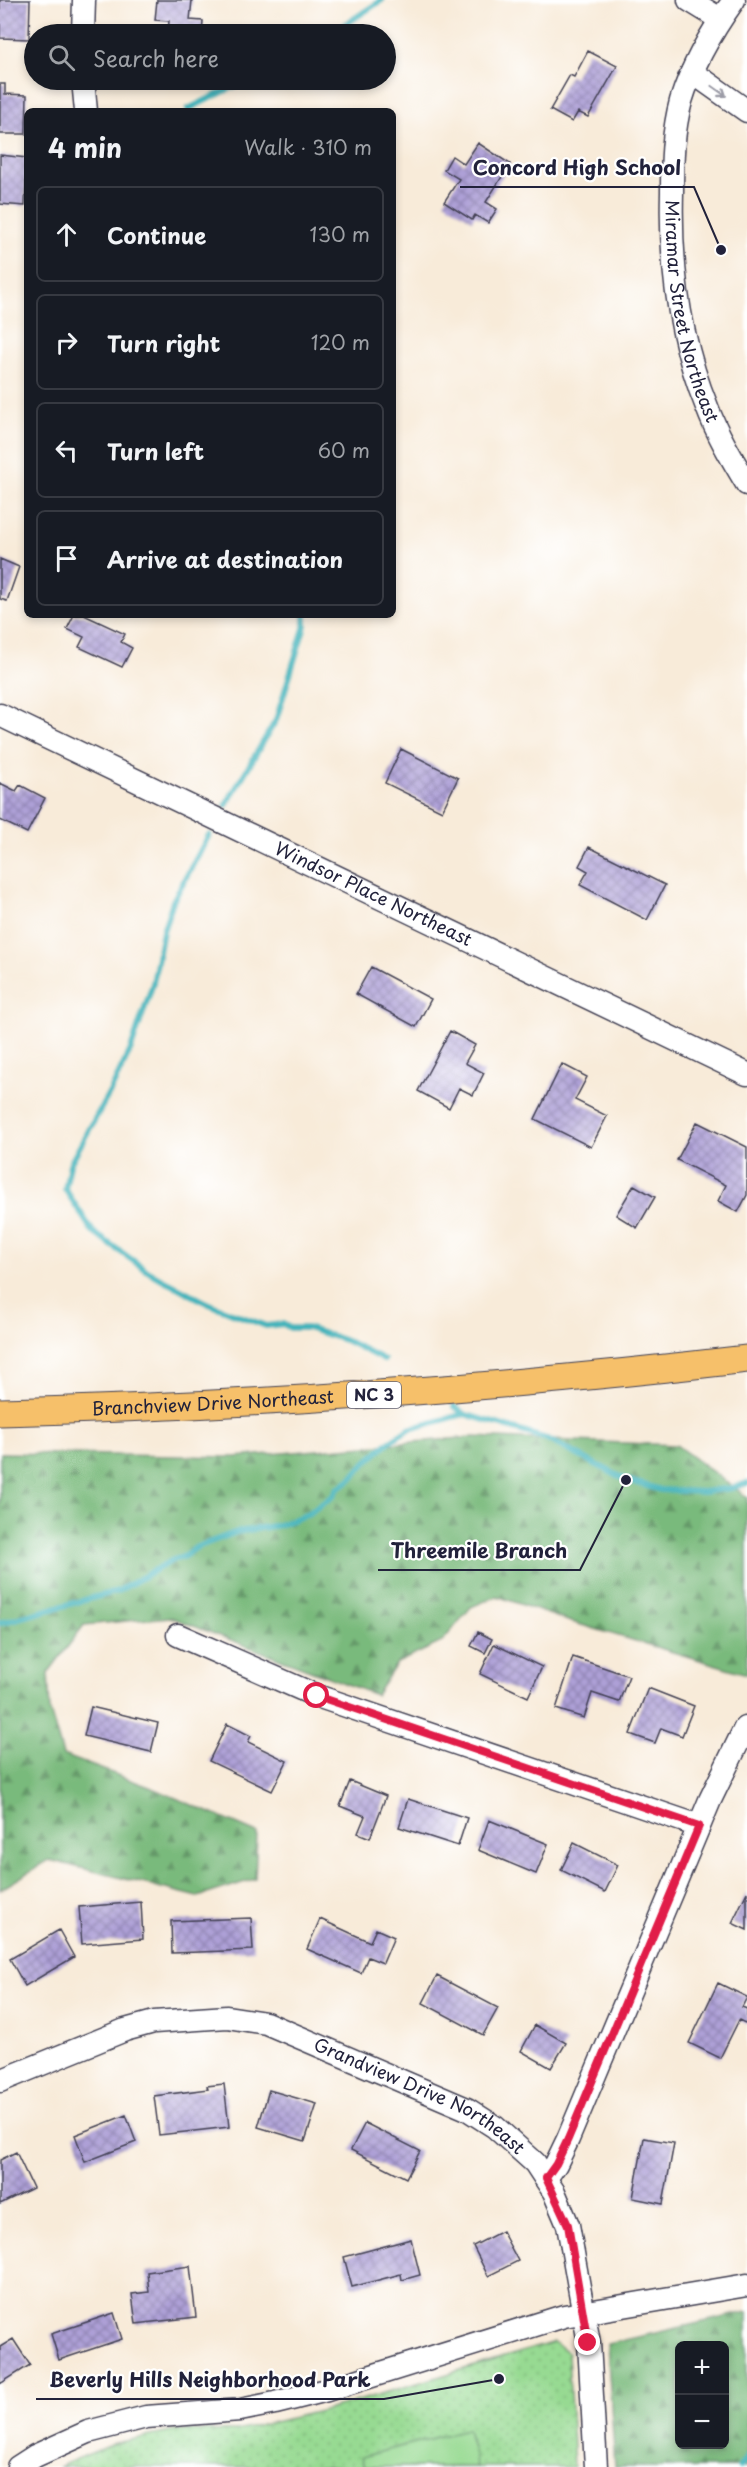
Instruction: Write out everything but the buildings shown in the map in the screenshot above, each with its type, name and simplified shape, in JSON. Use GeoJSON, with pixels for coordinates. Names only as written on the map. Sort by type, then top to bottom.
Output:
{"type":"FeatureCollection","features":[{"type":"Feature","properties":{"kind":"main road","name":"Branchview Drive Northeast"},"geometry":{"type":"LineString","coordinates":[[0,1412],[120,1410],[366,1396],[603,1376],[747,1359]]}},
{"type":"Feature","properties":{"kind":"street"},"geometry":{"type":"LineString","coordinates":[[83,24],[84,0]]}},
{"type":"Feature","properties":{"kind":"street"},"geometry":{"type":"LineString","coordinates":[[689,0],[720,19]]}},
{"type":"Feature","properties":{"kind":"street","name":"Miramar Street Northeast"},"geometry":{"type":"LineString","coordinates":[[734,0],[720,19],[692,72],[673,136],[670,234],[683,332],[706,406],[747,484]]}},
{"type":"Feature","properties":{"kind":"street"},"geometry":{"type":"LineString","coordinates":[[739,0],[747,7]]}},
{"type":"Feature","properties":{"kind":"street"},"geometry":{"type":"LineString","coordinates":[[692,72],[747,111]]}},
{"type":"Feature","properties":{"kind":"street"},"geometry":{"type":"LineString","coordinates":[[83,90],[86,108]]}},
{"type":"Feature","properties":{"kind":"street","name":"Windsor Place Northeast"},"geometry":{"type":"LineString","coordinates":[[0,715],[747,1074]]}},
{"type":"Feature","properties":{"kind":"street"},"geometry":{"type":"LineString","coordinates":[[178,1635],[317,1696],[699,1826]]}},
{"type":"Feature","properties":{"kind":"street"},"geometry":{"type":"LineString","coordinates":[[546,2178],[556,2164],[568,2139],[699,1826],[745,1728]]}},
{"type":"Feature","properties":{"kind":"street","name":"Grandview Drive Northeast"},"geometry":{"type":"LineString","coordinates":[[0,2081],[115,2034],[154,2022],[227,2017],[266,2023],[467,2109],[495,2127],[535,2163],[546,2178],[568,2225],[588,2343],[596,2467]]}},
{"type":"Feature","properties":{"kind":"street"},"geometry":{"type":"LineString","coordinates":[[18,2467],[35,2456],[88,2432],[146,2417],[240,2410],[275,2403],[327,2390],[564,2316],[747,2285]]}},
{"type":"Feature","properties":{"kind":"green space"},"geometry":{"type":"Polygon","coordinates":[[[473,1437],[676,1445],[747,1497],[747,1674],[568,1621],[497,1596],[471,1607],[442,1642],[397,1663],[376,1695],[170,1617],[84,1625],[48,1673],[50,1711],[63,1755],[155,1789],[257,1833],[255,1879],[198,1897],[49,1860],[0,1890],[0,1453],[235,1457],[473,1437]]]}},
{"type":"Feature","properties":{"kind":"green space"},"geometry":{"type":"Polygon","coordinates":[[[747,2312],[747,2467],[615,2467],[607,2344],[747,2312]]]}},
{"type":"Feature","properties":{"kind":"green space"},"geometry":{"type":"Polygon","coordinates":[[[554,2342],[568,2353],[574,2467],[58,2467],[115,2443],[181,2430],[236,2431],[341,2406],[554,2342]]]}},
{"type":"Feature","properties":{"kind":"green space"},"geometry":{"type":"Polygon","coordinates":[[[467,2429],[477,2467],[364,2467],[361,2457],[467,2429]]]}},
{"type":"Feature","properties":{"kind":"waterway"},"geometry":{"type":"LineString","coordinates":[[346,24],[382,0]]}},
{"type":"Feature","properties":{"kind":"waterway"},"geometry":{"type":"LineString","coordinates":[[190,108],[227,90]]}},
{"type":"Feature","properties":{"kind":"waterway"},"geometry":{"type":"LineString","coordinates":[[226,805],[276,720],[305,625],[305,618]]}},
{"type":"Feature","properties":{"kind":"waterway"},"geometry":{"type":"LineString","coordinates":[[209,835],[173,901],[163,931],[153,983],[131,1049],[70,1164],[65,1189],[93,1232],[149,1272],[209,1304],[266,1326],[283,1324],[290,1328],[307,1328],[347,1341],[384,1360]]}},
{"type":"Feature","properties":{"kind":"waterway"},"geometry":{"type":"LineString","coordinates":[[454,1406],[464,1414]]}},
{"type":"Feature","properties":{"kind":"waterway"},"geometry":{"type":"LineString","coordinates":[[0,1623],[118,1591],[173,1560],[183,1557],[197,1547],[237,1532],[279,1525],[306,1515],[333,1496],[337,1489],[351,1479],[390,1441],[409,1429],[464,1414],[547,1439],[626,1480],[661,1490],[703,1492],[732,1488],[747,1483]]}},
{"type":"Feature","properties":{"kind":"waterway"},"geometry":{"type":"LineString","coordinates":[[740,2467],[747,2457]]}},
{"type":"Feature","properties":{"kind":"place","name":"Concord High School"},"geometry":{"type":"Point","coordinates":[721,250]}},
{"type":"Feature","properties":{"kind":"place","name":"Threemile Branch"},"geometry":{"type":"Point","coordinates":[626,1480]}},
{"type":"Feature","properties":{"kind":"place","name":"Beverly Hills Neighborhood Park"},"geometry":{"type":"Point","coordinates":[499,2379]}},
{"type":"Feature","properties":{"kind":"route"},"geometry":{"type":"LineString","coordinates":[[317,1696],[699,1826],[568,2139],[556,2164],[546,2178],[568,2225],[588,2343]]}}]}
